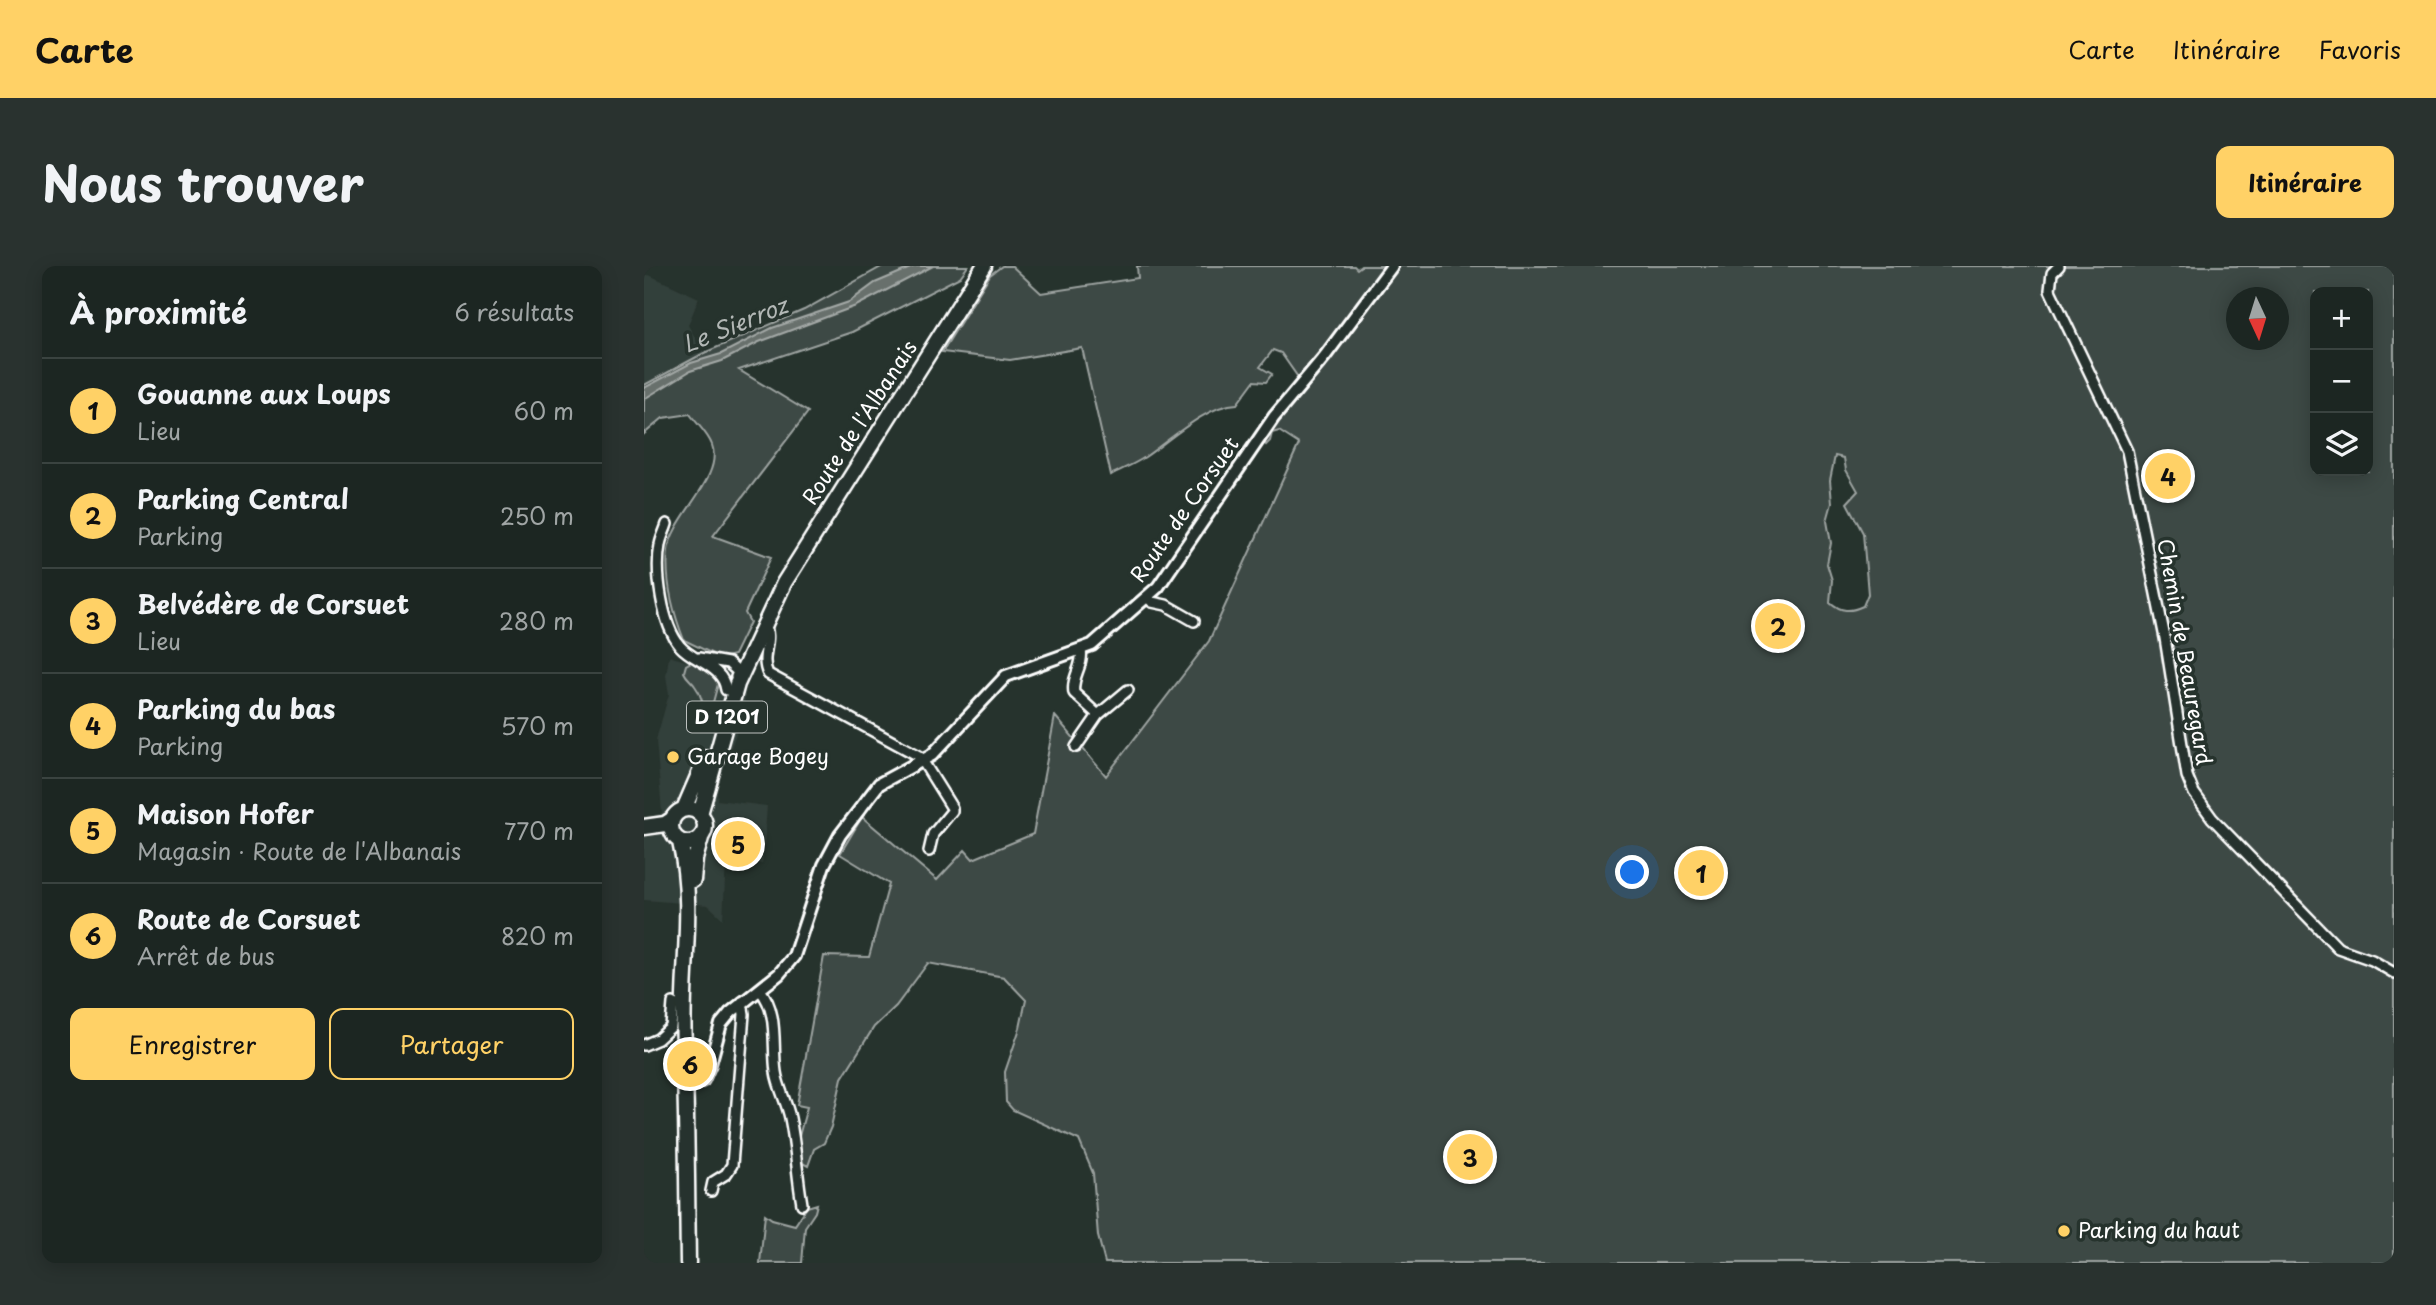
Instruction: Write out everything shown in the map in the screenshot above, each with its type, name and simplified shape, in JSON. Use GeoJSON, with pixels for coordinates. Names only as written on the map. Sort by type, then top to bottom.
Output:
{"type":"FeatureCollection","features":[{"type":"Feature","properties":{"kind":"main road","name":"Route de l'Albanais"},"geometry":{"type":"LineString","coordinates":[[684,809],[704,769],[734,667],[761,611],[783,583],[986,266]]}},
{"type":"Feature","properties":{"kind":"main road","name":"Route de l'Albanais"},"geometry":{"type":"LineString","coordinates":[[700,814],[737,684],[783,583]]}},
{"type":"Feature","properties":{"kind":"main road"},"geometry":{"type":"LineString","coordinates":[[644,827],[665,824],[684,809],[696,810],[705,828],[695,859],[689,1047],[685,1056]]}},
{"type":"Feature","properties":{"kind":"main road"},"geometry":{"type":"LineString","coordinates":[[671,820],[684,856],[686,902],[684,1046],[688,1263]]}},
{"type":"Feature","properties":{"kind":"main road"},"geometry":{"type":"LineString","coordinates":[[644,835],[691,843],[701,838]]}},
{"type":"Feature","properties":{"kind":"main road"},"geometry":{"type":"LineString","coordinates":[[681,1263],[681,1249],[686,1234]]}},
{"type":"Feature","properties":{"kind":"street","name":"Route de Corsuet"},"geometry":{"type":"LineString","coordinates":[[685,1084],[703,1080],[721,1024],[742,1002],[779,974],[794,956],[824,864],[840,835],[879,784],[921,758],[932,755],[1006,676],[1081,650],[1106,635],[1158,587],[1274,417],[1325,356],[1392,266]]}},
{"type":"Feature","properties":{"kind":"street","name":"Chemin de Beauregard"},"geometry":{"type":"LineString","coordinates":[[2059,266],[2052,273],[2050,290],[2127,451],[2165,638],[2188,776],[2194,793],[2212,818],[2338,948],[2372,960],[2394,973]]}},
{"type":"Feature","properties":{"kind":"street"},"geometry":{"type":"LineString","coordinates":[[667,524],[660,546],[659,571],[664,611],[670,631],[681,647],[716,671],[726,683],[726,690]]}},
{"type":"Feature","properties":{"kind":"street"},"geometry":{"type":"LineString","coordinates":[[1147,598],[1194,621]]}},
{"type":"Feature","properties":{"kind":"street"},"geometry":{"type":"LineString","coordinates":[[764,623],[769,634],[764,657],[768,674],[921,758],[952,808],[933,834],[929,851]]}},
{"type":"Feature","properties":{"kind":"street"},"geometry":{"type":"LineString","coordinates":[[1081,650],[1082,660],[1073,678],[1074,693],[1098,715]]}},
{"type":"Feature","properties":{"kind":"street"},"geometry":{"type":"LineString","coordinates":[[694,657],[728,663],[738,672],[725,710],[724,724]]}},
{"type":"Feature","properties":{"kind":"street"},"geometry":{"type":"LineString","coordinates":[[1076,747],[1098,715],[1128,690]]}},
{"type":"Feature","properties":{"kind":"street"},"geometry":{"type":"LineString","coordinates":[[760,990],[767,998],[772,1013],[776,1076],[786,1100],[794,1136],[802,1204]]}},
{"type":"Feature","properties":{"kind":"street"},"geometry":{"type":"LineString","coordinates":[[711,1191],[713,1182],[726,1174],[732,1165],[744,1014],[742,1002]]}},
{"type":"Feature","properties":{"kind":"street"},"geometry":{"type":"LineString","coordinates":[[644,1045],[658,1039],[671,1027],[673,1003]]}},
{"type":"Feature","properties":{"kind":"shaded area"},"geometry":{"type":"Polygon","coordinates":[[[883,266],[968,266],[960,277],[852,332],[739,370],[808,412],[713,536],[771,557],[745,613],[750,622],[734,655],[721,658],[684,640],[673,608],[668,574],[668,551],[672,538],[711,471],[714,458],[712,445],[690,414],[663,418],[644,434],[644,385],[704,353],[804,310],[883,266]]]}},
{"type":"Feature","properties":{"kind":"shaded area"},"geometry":{"type":"Polygon","coordinates":[[[915,266],[933,266],[856,306],[759,342],[722,361],[690,371],[644,399],[644,388],[691,363],[721,354],[772,328],[849,302],[875,283],[915,266]]]}},
{"type":"Feature","properties":{"kind":"shaded area"},"geometry":{"type":"Polygon","coordinates":[[[1002,266],[1012,266],[1041,293],[1138,278],[1137,266],[1354,266],[1357,269],[1361,266],[2394,266],[2394,1263],[1105,1263],[1098,1236],[1093,1173],[1079,1140],[1013,1110],[1006,1102],[1005,1072],[1026,1000],[1004,977],[928,963],[896,1006],[874,1027],[842,1078],[831,1127],[824,1143],[814,1149],[808,1166],[793,1158],[807,1107],[797,1105],[824,956],[869,957],[889,884],[840,854],[862,817],[937,880],[965,850],[973,859],[1033,834],[1055,716],[1106,776],[1209,641],[1299,444],[1279,431],[1272,433],[1266,445],[1260,439],[1304,386],[1281,353],[1273,350],[1260,367],[1272,374],[1266,382],[1254,381],[1237,404],[1213,410],[1189,424],[1141,460],[1111,475],[1082,348],[1010,360],[942,352],[990,275],[1002,266]],[[1835,456],[1830,480],[1832,503],[1827,521],[1831,543],[1827,564],[1832,580],[1830,602],[1846,610],[1863,606],[1868,594],[1863,533],[1847,503],[1858,491],[1846,470],[1844,458],[1835,456]]]}},
{"type":"Feature","properties":{"kind":"shaded area"},"geometry":{"type":"Polygon","coordinates":[[[649,275],[699,298],[688,325],[704,353],[644,385],[644,277],[649,275]]]}},
{"type":"Feature","properties":{"kind":"shaded area"},"geometry":{"type":"Polygon","coordinates":[[[669,656],[746,679],[744,712],[718,783],[717,800],[767,806],[764,848],[762,864],[726,860],[723,919],[708,905],[644,900],[644,820],[662,813],[656,740],[669,694],[666,676],[669,656]]]}},
{"type":"Feature","properties":{"kind":"shaded area"},"geometry":{"type":"Polygon","coordinates":[[[693,661],[715,673],[719,680],[708,721],[705,720],[700,694],[684,672],[686,665],[693,661]]]}},
{"type":"Feature","properties":{"kind":"shaded area"},"geometry":{"type":"Polygon","coordinates":[[[817,1204],[805,1227],[802,1263],[760,1263],[765,1214],[772,1219],[795,1225],[807,1207],[817,1204]]]}},
{"type":"Feature","properties":{"kind":"place","name":"Parking du bas"},"geometry":{"type":"Point","coordinates":[2168,476]}},
{"type":"Feature","properties":{"kind":"place","name":"Parking Central"},"geometry":{"type":"Point","coordinates":[1778,626]}},
{"type":"Feature","properties":{"kind":"place","name":"Garage Bogey"},"geometry":{"type":"Point","coordinates":[673,757]}},
{"type":"Feature","properties":{"kind":"place","name":"Maison Hofer"},"geometry":{"type":"Point","coordinates":[738,844]}},
{"type":"Feature","properties":{"kind":"place","name":"Gouanne aux Loups"},"geometry":{"type":"Point","coordinates":[1701,873]}},
{"type":"Feature","properties":{"kind":"place","name":"Route de Corsuet"},"geometry":{"type":"Point","coordinates":[690,1064]}},
{"type":"Feature","properties":{"kind":"place","name":"Belvédère de Corsuet"},"geometry":{"type":"Point","coordinates":[1470,1157]}},
{"type":"Feature","properties":{"kind":"place","name":"Parking du haut"},"geometry":{"type":"Point","coordinates":[2064,1231]}},
{"type":"Feature","properties":{"kind":"water label","name":"Le Sierroz"},"geometry":{"type":"Point","coordinates":[735,325]}}]}
